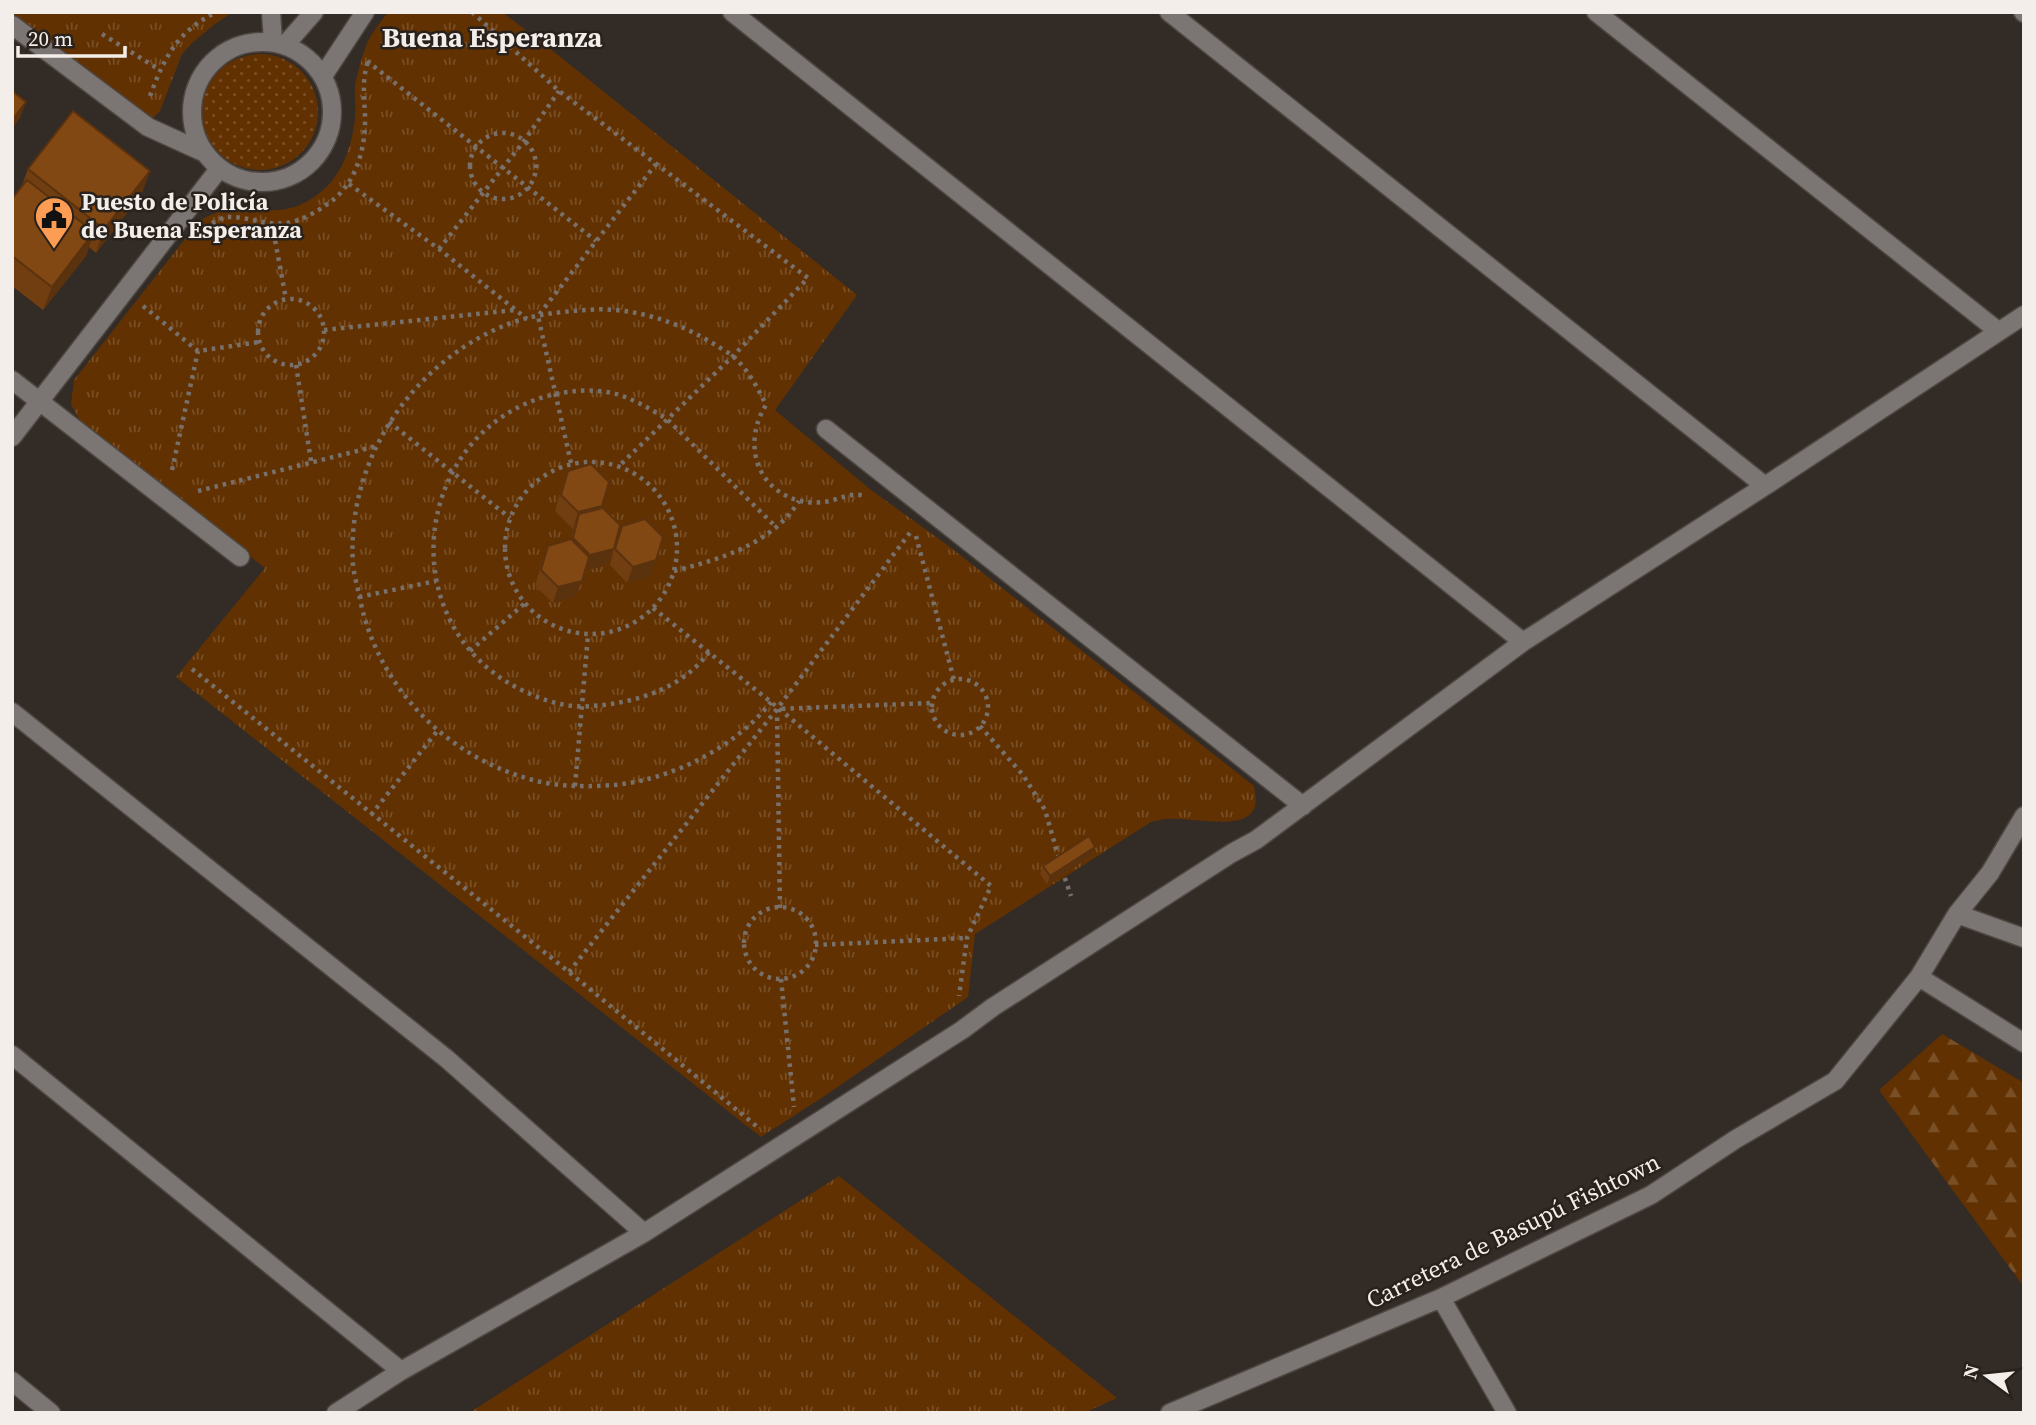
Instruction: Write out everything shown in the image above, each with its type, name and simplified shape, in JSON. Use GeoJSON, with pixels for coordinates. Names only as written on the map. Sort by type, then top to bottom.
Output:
{"type":"FeatureCollection","features":[{"type":"Feature","properties":{"kind":"street"},"geometry":{"type":"LineString","coordinates":[[271,12],[279,43]]}},
{"type":"Feature","properties":{"kind":"street"},"geometry":{"type":"LineString","coordinates":[[279,43],[313,12]]}},
{"type":"Feature","properties":{"kind":"street"},"geometry":{"type":"LineString","coordinates":[[323,76],[365,12]]}},
{"type":"Feature","properties":{"kind":"street"},"geometry":{"type":"LineString","coordinates":[[732,12],[1523,642]]}},
{"type":"Feature","properties":{"kind":"street"},"geometry":{"type":"LineString","coordinates":[[1170,12],[1765,486]]}},
{"type":"Feature","properties":{"kind":"street"},"geometry":{"type":"LineString","coordinates":[[1596,12],[1997,331]]}},
{"type":"Feature","properties":{"kind":"street"},"geometry":{"type":"LineString","coordinates":[[12,25],[148,127],[203,152]]}},
{"type":"Feature","properties":{"kind":"street"},"geometry":{"type":"LineString","coordinates":[[250,42],[279,43],[307,57],[323,76],[332,99],[332,123],[324,146],[309,166],[288,178],[265,183],[240,180],[219,169],[203,152],[194,130],[192,107],[197,84],[210,65],[228,50],[250,42]]}},
{"type":"Feature","properties":{"kind":"street"},"geometry":{"type":"LineString","coordinates":[[12,437],[219,169]]}},
{"type":"Feature","properties":{"kind":"street"},"geometry":{"type":"LineString","coordinates":[[336,1413],[401,1371],[644,1233],[1256,839],[1523,642],[2024,314]]}},
{"type":"Feature","properties":{"kind":"street"},"geometry":{"type":"LineString","coordinates":[[12,380],[240,557]]}},
{"type":"Feature","properties":{"kind":"street"},"geometry":{"type":"LineString","coordinates":[[825,429],[1303,806]]}},
{"type":"Feature","properties":{"kind":"street"},"geometry":{"type":"LineString","coordinates":[[12,712],[447,1059],[644,1233]]}},
{"type":"Feature","properties":{"kind":"street","name":"Carretera de Basupú Fishtown"},"geometry":{"type":"LineString","coordinates":[[1170,1413],[1441,1298],[1651,1195],[1736,1139],[1835,1081],[1919,977],[1957,914],[1990,873],[2024,816]]}},
{"type":"Feature","properties":{"kind":"street"},"geometry":{"type":"LineString","coordinates":[[1957,914],[2024,938]]}},
{"type":"Feature","properties":{"kind":"street"},"geometry":{"type":"LineString","coordinates":[[1919,977],[2024,1043]]}},
{"type":"Feature","properties":{"kind":"street"},"geometry":{"type":"LineString","coordinates":[[12,1055],[401,1371]]}},
{"type":"Feature","properties":{"kind":"street"},"geometry":{"type":"LineString","coordinates":[[1441,1298],[1507,1413]]}},
{"type":"Feature","properties":{"kind":"street"},"geometry":{"type":"LineString","coordinates":[[12,1381],[51,1413]]}},
{"type":"Feature","properties":{"kind":"path"},"geometry":{"type":"LineString","coordinates":[[148,107],[160,70],[174,46],[188,30],[217,12]]}},
{"type":"Feature","properties":{"kind":"path"},"geometry":{"type":"LineString","coordinates":[[472,12],[559,91],[808,278],[733,356],[619,466]]}},
{"type":"Feature","properties":{"kind":"path"},"geometry":{"type":"LineString","coordinates":[[102,34],[160,70]]}},
{"type":"Feature","properties":{"kind":"path"},"geometry":{"type":"LineString","coordinates":[[204,227],[226,217],[272,224],[290,223],[338,197],[349,184],[363,146],[363,79],[367,61],[373,52]]}},
{"type":"Feature","properties":{"kind":"path"},"geometry":{"type":"LineString","coordinates":[[367,61],[596,241]]}},
{"type":"Feature","properties":{"kind":"path"},"geometry":{"type":"LineString","coordinates":[[439,249],[524,141],[559,91]]}},
{"type":"Feature","properties":{"kind":"path"},"geometry":{"type":"LineString","coordinates":[[496,133],[510,134],[524,141],[532,150],[536,163],[534,178],[528,187],[508,200],[494,199],[483,193],[473,182],[469,169],[471,155],[476,146],[484,138],[496,133]]}},
{"type":"Feature","properties":{"kind":"path"},"geometry":{"type":"LineString","coordinates":[[538,316],[656,164]]}},
{"type":"Feature","properties":{"kind":"path"},"geometry":{"type":"LineString","coordinates":[[349,184],[439,249],[527,319]]}},
{"type":"Feature","properties":{"kind":"path"},"geometry":{"type":"LineString","coordinates":[[272,224],[286,299]]}},
{"type":"Feature","properties":{"kind":"path"},"geometry":{"type":"LineString","coordinates":[[286,299],[299,299],[312,306],[320,316],[324,330],[323,344],[315,356],[296,365],[276,362],[266,354],[259,342],[258,328],[263,315],[272,304],[286,299]]}},
{"type":"Feature","properties":{"kind":"path"},"geometry":{"type":"LineString","coordinates":[[141,304],[198,351],[259,342]]}},
{"type":"Feature","properties":{"kind":"path"},"geometry":{"type":"LineString","coordinates":[[771,702],[724,745],[680,769],[633,783],[583,787],[534,780],[486,764],[445,737],[409,702],[381,661],[362,615],[353,566],[355,516],[367,467],[389,422],[419,382],[457,350],[501,327],[549,313],[599,309],[648,315],[695,332],[733,356],[757,387],[766,405],[755,430],[754,447],[758,466],[766,480],[778,492],[799,501],[824,502],[859,494],[874,502]]}},
{"type":"Feature","properties":{"kind":"path"},"geometry":{"type":"LineString","coordinates":[[324,330],[515,310]]}},
{"type":"Feature","properties":{"kind":"path"},"geometry":{"type":"LineString","coordinates":[[538,316],[571,463]]}},
{"type":"Feature","properties":{"kind":"path"},"geometry":{"type":"LineString","coordinates":[[172,471],[198,351]]}},
{"type":"Feature","properties":{"kind":"path"},"geometry":{"type":"LineString","coordinates":[[296,365],[311,461]]}},
{"type":"Feature","properties":{"kind":"path"},"geometry":{"type":"LineString","coordinates":[[709,652],[679,680],[650,695],[619,704],[582,706],[553,702],[522,691],[494,674],[470,651],[451,623],[436,581],[433,560],[434,526],[442,494],[456,464],[476,438],[502,416],[531,401],[563,391],[586,390],[618,394],[667,419],[777,528]]}},
{"type":"Feature","properties":{"kind":"path"},"geometry":{"type":"LineString","coordinates":[[389,422],[510,518]]}},
{"type":"Feature","properties":{"kind":"path"},"geometry":{"type":"LineString","coordinates":[[196,491],[377,446]]}},
{"type":"Feature","properties":{"kind":"path"},"geometry":{"type":"LineString","coordinates":[[594,461],[619,466],[644,479],[657,491],[667,506],[677,541],[674,571],[664,593],[653,608],[639,620],[606,634],[570,632],[537,616],[524,604],[514,589],[506,563],[505,536],[510,518],[528,487],[558,467],[594,461]]}},
{"type":"Feature","properties":{"kind":"path"},"geometry":{"type":"LineString","coordinates":[[674,571],[740,550],[777,528],[790,516],[799,501]]}},
{"type":"Feature","properties":{"kind":"path"},"geometry":{"type":"LineString","coordinates":[[904,522],[924,537]]}},
{"type":"Feature","properties":{"kind":"path"},"geometry":{"type":"LineString","coordinates":[[914,528],[954,680]]}},
{"type":"Feature","properties":{"kind":"path"},"geometry":{"type":"LineString","coordinates":[[569,972],[777,709],[914,528]]}},
{"type":"Feature","properties":{"kind":"path"},"geometry":{"type":"LineString","coordinates":[[359,597],[436,581]]}},
{"type":"Feature","properties":{"kind":"path"},"geometry":{"type":"LineString","coordinates":[[470,651],[524,604]]}},
{"type":"Feature","properties":{"kind":"path"},"geometry":{"type":"LineString","coordinates":[[653,608],[771,702],[991,886],[967,937],[961,995],[950,1003]]}},
{"type":"Feature","properties":{"kind":"path"},"geometry":{"type":"LineString","coordinates":[[575,786],[588,635]]}},
{"type":"Feature","properties":{"kind":"path"},"geometry":{"type":"LineString","coordinates":[[192,669],[762,1130]]}},
{"type":"Feature","properties":{"kind":"path"},"geometry":{"type":"LineString","coordinates":[[961,678],[972,681],[982,688],[985,694],[988,711],[980,726],[965,735],[948,732],[936,720],[932,709],[932,703],[940,688],[944,683],[954,680],[961,678]]}},
{"type":"Feature","properties":{"kind":"path"},"geometry":{"type":"LineString","coordinates":[[777,709],[932,703]]}},
{"type":"Feature","properties":{"kind":"path"},"geometry":{"type":"LineString","coordinates":[[777,709],[780,908]]}},
{"type":"Feature","properties":{"kind":"path"},"geometry":{"type":"LineString","coordinates":[[980,726],[1023,775],[1045,810],[1071,896]]}},
{"type":"Feature","properties":{"kind":"path"},"geometry":{"type":"LineString","coordinates":[[371,815],[438,730]]}},
{"type":"Feature","properties":{"kind":"path"},"geometry":{"type":"LineString","coordinates":[[780,908],[789,908],[807,920],[814,933],[815,945],[814,956],[806,968],[793,977],[781,979],[771,979],[758,972],[748,961],[744,946],[746,932],[754,918],[766,910],[780,908]]}},
{"type":"Feature","properties":{"kind":"path"},"geometry":{"type":"LineString","coordinates":[[815,945],[967,937]]}},
{"type":"Feature","properties":{"kind":"path"},"geometry":{"type":"LineString","coordinates":[[781,979],[795,1110],[806,1103]]}},
{"type":"Feature","properties":{"kind":"green space"},"geometry":{"type":"Polygon","coordinates":[[[12,12],[233,12],[215,24],[182,54],[160,111],[152,119],[140,120],[12,28],[12,12]]]}},
{"type":"Feature","properties":{"kind":"green space"},"geometry":{"type":"Polygon","coordinates":[[[388,12],[502,12],[857,295],[775,410],[871,490],[946,544],[1254,786],[1255,806],[1248,816],[1231,821],[1163,819],[1151,822],[975,934],[968,997],[761,1137],[176,677],[265,568],[82,425],[71,404],[74,380],[200,220],[230,209],[291,208],[313,198],[332,180],[340,170],[350,145],[355,113],[355,85],[364,53],[371,36],[388,12]]]}},
{"type":"Feature","properties":{"kind":"green space"},"geometry":{"type":"Polygon","coordinates":[[[260,54],[282,59],[301,71],[313,90],[318,112],[313,134],[301,153],[282,165],[260,170],[238,165],[219,153],[207,134],[202,112],[207,90],[219,71],[238,59],[260,54]]]}},
{"type":"Feature","properties":{"kind":"green space"},"geometry":{"type":"Polygon","coordinates":[[[1942,1034],[2024,1083],[2024,1287],[1879,1090],[1942,1034]]]}},
{"type":"Feature","properties":{"kind":"green space"},"geometry":{"type":"Polygon","coordinates":[[[839,1176],[1117,1398],[1084,1413],[469,1413],[839,1176]]]}},
{"type":"Feature","properties":{"kind":"building"},"geometry":{"type":"Polygon","coordinates":[[[12,91],[26,102],[12,120],[12,91]]]}},
{"type":"Feature","properties":{"kind":"building"},"geometry":{"type":"Polygon","coordinates":[[[73,111],[150,171],[104,229],[28,169],[73,111]]]}},
{"type":"Feature","properties":{"kind":"building"},"geometry":{"type":"Polygon","coordinates":[[[27,180],[94,232],[52,287],[12,256],[12,199],[27,180]]]}},
{"type":"Feature","properties":{"kind":"building"},"geometry":{"type":"Polygon","coordinates":[[[591,464],[609,482],[602,506],[578,512],[561,495],[568,471],[591,464]]]}},
{"type":"Feature","properties":{"kind":"building"},"geometry":{"type":"Polygon","coordinates":[[[603,508],[620,525],[614,549],[590,555],[573,538],[579,514],[603,508]]]}},
{"type":"Feature","properties":{"kind":"building"},"geometry":{"type":"Polygon","coordinates":[[[645,519],[663,537],[656,560],[633,567],[615,549],[622,526],[645,519]]]}},
{"type":"Feature","properties":{"kind":"building"},"geometry":{"type":"Polygon","coordinates":[[[571,539],[589,557],[582,581],[558,587],[541,570],[548,546],[571,539]]]}},
{"type":"Feature","properties":{"kind":"building"},"geometry":{"type":"Polygon","coordinates":[[[1089,836],[1095,847],[1050,876],[1043,866],[1089,836]]]}},
{"type":"Feature","properties":{"kind":"place","name":"Puesto de Policía de Buena Esperanza"},"geometry":{"type":"Point","coordinates":[54,250]}},
{"type":"Feature","properties":{"kind":"district","name":"Buena Esperanza"},"geometry":{"type":"Point","coordinates":[492,37]}}]}
